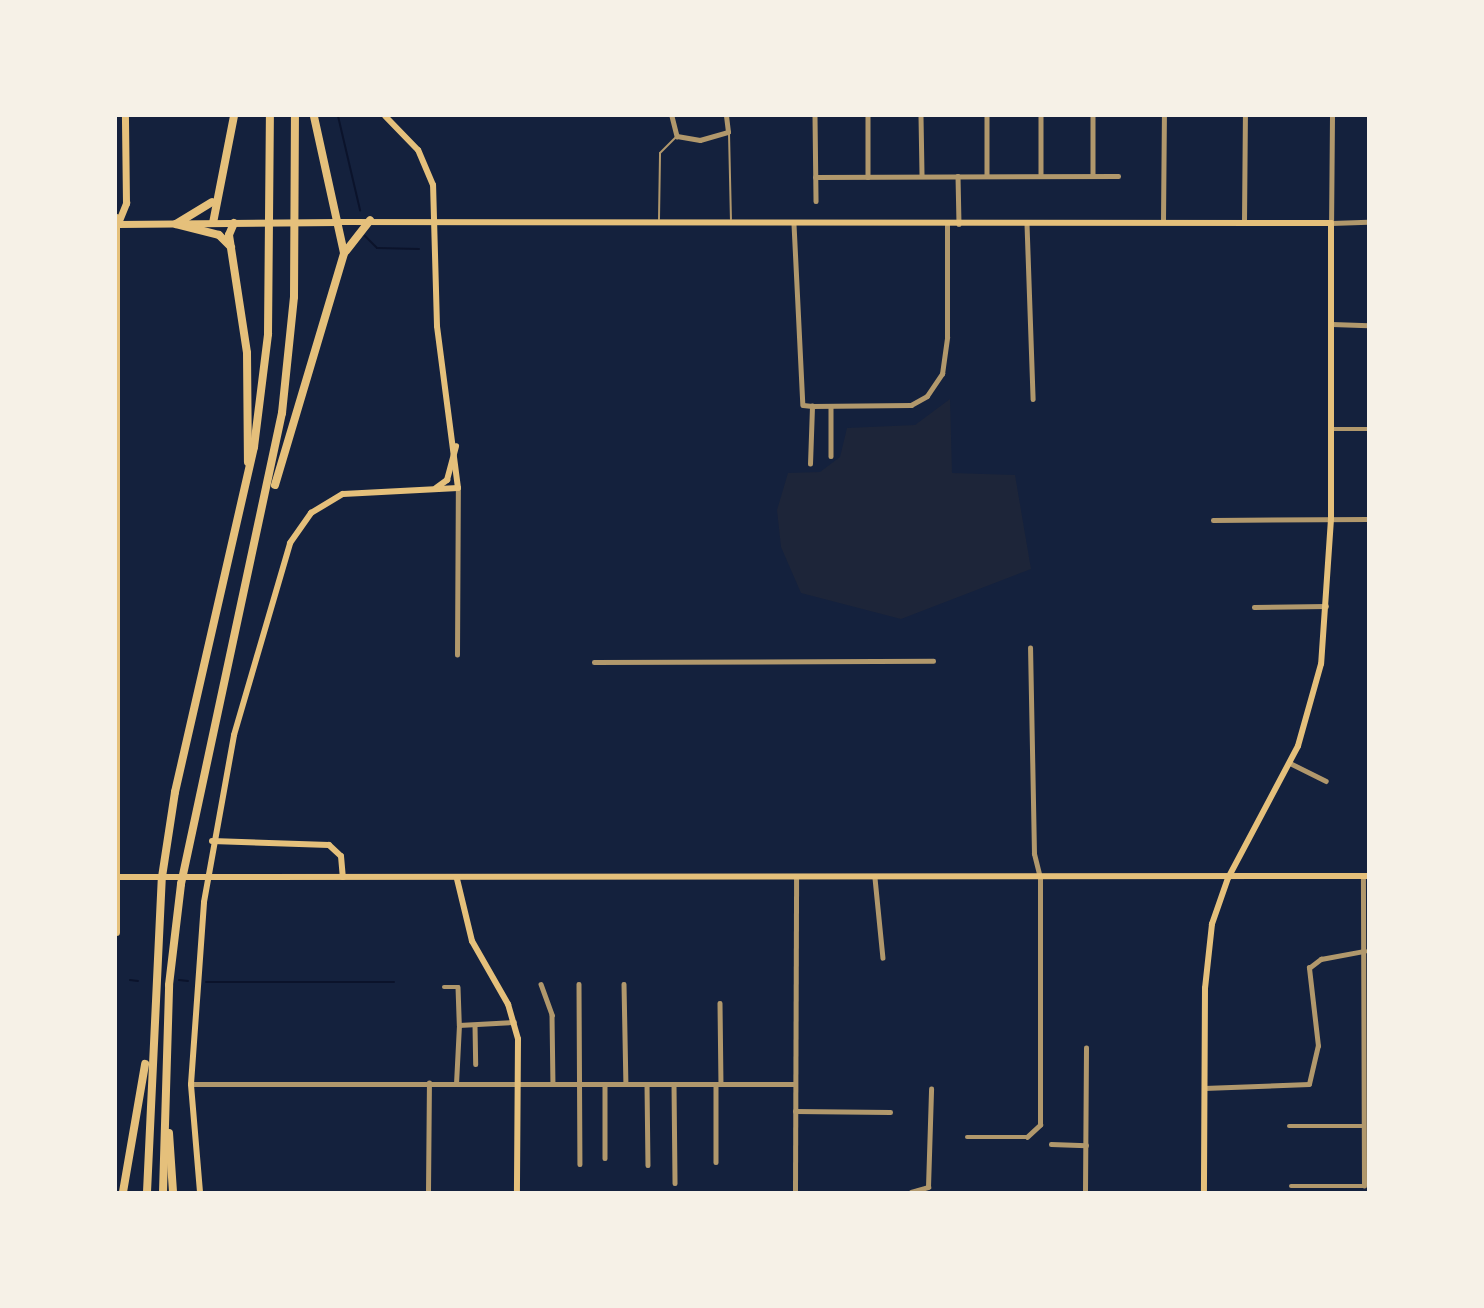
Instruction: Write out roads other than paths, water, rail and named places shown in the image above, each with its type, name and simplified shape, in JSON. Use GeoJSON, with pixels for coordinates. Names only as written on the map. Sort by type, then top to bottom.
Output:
{"type":"FeatureCollection","features":[{"type":"Feature","properties":{"kind":"highway"},"geometry":{"type":"LineString","coordinates":[[213,223],[217,189],[234,116]]}},
{"type":"Feature","properties":{"kind":"highway"},"geometry":{"type":"LineString","coordinates":[[146,1192],[156,929],[175,792],[249,469],[268,334],[270,116]]}},
{"type":"Feature","properties":{"kind":"highway"},"geometry":{"type":"LineString","coordinates":[[264,514],[290,346],[295,116]]}},
{"type":"Feature","properties":{"kind":"highway"},"geometry":{"type":"LineString","coordinates":[[314,116],[344,253]]}},
{"type":"Feature","properties":{"kind":"highway"},"geometry":{"type":"LineString","coordinates":[[176,224],[208,209],[217,189]]}},
{"type":"Feature","properties":{"kind":"highway"},"geometry":{"type":"LineString","coordinates":[[163,1192],[169,985],[190,829],[264,514],[344,253],[370,220]]}},
{"type":"Feature","properties":{"kind":"highway"},"geometry":{"type":"LineString","coordinates":[[234,223],[231,247],[247,353],[249,469]]}},
{"type":"Feature","properties":{"kind":"highway"},"geometry":{"type":"LineString","coordinates":[[176,224],[219,235],[231,247]]}},
{"type":"Feature","properties":{"kind":"highway"},"geometry":{"type":"LineString","coordinates":[[123,1192],[150,1044]]}},
{"type":"Feature","properties":{"kind":"highway"},"geometry":{"type":"LineString","coordinates":[[165,1092],[173,1192]]}},
{"type":"Feature","properties":{"kind":"main road"},"geometry":{"type":"LineString","coordinates":[[116,932],[116,221],[125,203],[125,116]]}},
{"type":"Feature","properties":{"kind":"main road"},"geometry":{"type":"LineString","coordinates":[[200,1192],[191,1084],[197,956],[212,841],[251,671],[296,532],[316,508],[352,491],[458,488],[456,446],[438,335],[437,219],[424,161],[385,116]]}},
{"type":"Feature","properties":{"kind":"main road"},"geometry":{"type":"LineString","coordinates":[[116,221],[176,224],[437,219],[794,224],[1331,223],[1333,429],[1326,606],[1313,703],[1290,763],[1228,878],[1207,950],[1204,1192]]}},
{"type":"Feature","properties":{"kind":"main road"},"geometry":{"type":"LineString","coordinates":[[436,488],[447,480],[456,446]]}},
{"type":"Feature","properties":{"kind":"main road"},"geometry":{"type":"LineString","coordinates":[[212,841],[325,844],[340,853],[344,877]]}},
{"type":"Feature","properties":{"kind":"main road"},"geometry":{"type":"LineString","coordinates":[[116,877],[457,880],[1366,876]]}},
{"type":"Feature","properties":{"kind":"main road"},"geometry":{"type":"LineString","coordinates":[[457,880],[472,941],[515,1022],[520,1084],[517,1191]]}},
{"type":"Feature","properties":{"kind":"street"},"geometry":{"type":"LineString","coordinates":[[672,116],[677,136],[699,140],[728,132],[726,116]]}},
{"type":"Feature","properties":{"kind":"street"},"geometry":{"type":"LineString","coordinates":[[815,116],[816,201]]}},
{"type":"Feature","properties":{"kind":"street"},"geometry":{"type":"LineString","coordinates":[[869,116],[869,177]]}},
{"type":"Feature","properties":{"kind":"street"},"geometry":{"type":"LineString","coordinates":[[921,116],[922,176]]}},
{"type":"Feature","properties":{"kind":"street"},"geometry":{"type":"LineString","coordinates":[[987,116],[987,176]]}},
{"type":"Feature","properties":{"kind":"street"},"geometry":{"type":"LineString","coordinates":[[1041,116],[1041,176]]}},
{"type":"Feature","properties":{"kind":"street"},"geometry":{"type":"LineString","coordinates":[[1093,116],[1093,176]]}},
{"type":"Feature","properties":{"kind":"street"},"geometry":{"type":"LineString","coordinates":[[1163,222],[1164,116]]}},
{"type":"Feature","properties":{"kind":"street"},"geometry":{"type":"LineString","coordinates":[[1244,222],[1245,116]]}},
{"type":"Feature","properties":{"kind":"street"},"geometry":{"type":"LineString","coordinates":[[1332,116],[1331,223],[1368,222]]}},
{"type":"Feature","properties":{"kind":"street"},"geometry":{"type":"LineString","coordinates":[[958,176],[959,224]]}},
{"type":"Feature","properties":{"kind":"street"},"geometry":{"type":"LineString","coordinates":[[815,177],[1118,176]]}},
{"type":"Feature","properties":{"kind":"street"},"geometry":{"type":"LineString","coordinates":[[794,224],[803,405],[811,406],[911,405],[927,396],[942,374],[947,224]]}},
{"type":"Feature","properties":{"kind":"street"},"geometry":{"type":"LineString","coordinates":[[1027,224],[1033,399]]}},
{"type":"Feature","properties":{"kind":"street"},"geometry":{"type":"LineString","coordinates":[[1332,324],[1368,325]]}},
{"type":"Feature","properties":{"kind":"street"},"geometry":{"type":"LineString","coordinates":[[810,464],[811,406]]}},
{"type":"Feature","properties":{"kind":"street"},"geometry":{"type":"LineString","coordinates":[[831,406],[831,456]]}},
{"type":"Feature","properties":{"kind":"street"},"geometry":{"type":"LineString","coordinates":[[1333,429],[1368,429]]}},
{"type":"Feature","properties":{"kind":"street"},"geometry":{"type":"LineString","coordinates":[[457,656],[458,488]]}},
{"type":"Feature","properties":{"kind":"street"},"geometry":{"type":"LineString","coordinates":[[1213,520],[1368,519]]}},
{"type":"Feature","properties":{"kind":"street"},"geometry":{"type":"LineString","coordinates":[[1254,607],[1326,606]]}},
{"type":"Feature","properties":{"kind":"street"},"geometry":{"type":"LineString","coordinates":[[968,1137],[1027,1137],[1040,1125],[1040,878],[1034,854],[1030,648]]}},
{"type":"Feature","properties":{"kind":"street"},"geometry":{"type":"LineString","coordinates":[[594,662],[933,661]]}},
{"type":"Feature","properties":{"kind":"street"},"geometry":{"type":"LineString","coordinates":[[1290,763],[1326,782]]}},
{"type":"Feature","properties":{"kind":"street"},"geometry":{"type":"LineString","coordinates":[[1291,1186],[1364,1186],[1366,876]]}},
{"type":"Feature","properties":{"kind":"street"},"geometry":{"type":"LineString","coordinates":[[795,1192],[796,877]]}},
{"type":"Feature","properties":{"kind":"street"},"geometry":{"type":"LineString","coordinates":[[875,878],[883,958]]}},
{"type":"Feature","properties":{"kind":"street"},"geometry":{"type":"LineString","coordinates":[[1204,1088],[1309,1084],[1318,1046],[1310,968],[1321,959],[1364,951]]}},
{"type":"Feature","properties":{"kind":"street"},"geometry":{"type":"LineString","coordinates":[[541,984],[552,1015],[553,1084]]}},
{"type":"Feature","properties":{"kind":"street"},"geometry":{"type":"LineString","coordinates":[[579,984],[580,1164]]}},
{"type":"Feature","properties":{"kind":"street"},"geometry":{"type":"LineString","coordinates":[[624,984],[626,1084]]}},
{"type":"Feature","properties":{"kind":"street"},"geometry":{"type":"LineString","coordinates":[[444,987],[458,987],[456,1084]]}},
{"type":"Feature","properties":{"kind":"street"},"geometry":{"type":"LineString","coordinates":[[716,1162],[720,1003]]}},
{"type":"Feature","properties":{"kind":"street"},"geometry":{"type":"LineString","coordinates":[[459,1025],[515,1022]]}},
{"type":"Feature","properties":{"kind":"street"},"geometry":{"type":"LineString","coordinates":[[475,1025],[476,1064]]}},
{"type":"Feature","properties":{"kind":"street"},"geometry":{"type":"LineString","coordinates":[[1085,1192],[1086,1048]]}},
{"type":"Feature","properties":{"kind":"street"},"geometry":{"type":"LineString","coordinates":[[428,1192],[429,1083]]}},
{"type":"Feature","properties":{"kind":"street"},"geometry":{"type":"LineString","coordinates":[[191,1084],[795,1084]]}},
{"type":"Feature","properties":{"kind":"street"},"geometry":{"type":"LineString","coordinates":[[605,1084],[605,1158]]}},
{"type":"Feature","properties":{"kind":"street"},"geometry":{"type":"LineString","coordinates":[[648,1084],[648,1165]]}},
{"type":"Feature","properties":{"kind":"street"},"geometry":{"type":"LineString","coordinates":[[674,1084],[675,1183]]}},
{"type":"Feature","properties":{"kind":"street"},"geometry":{"type":"LineString","coordinates":[[911,1192],[928,1187],[931,1088]]}},
{"type":"Feature","properties":{"kind":"street"},"geometry":{"type":"LineString","coordinates":[[795,1111],[890,1112]]}},
{"type":"Feature","properties":{"kind":"street"},"geometry":{"type":"LineString","coordinates":[[1289,1126],[1364,1126]]}},
{"type":"Feature","properties":{"kind":"street"},"geometry":{"type":"LineString","coordinates":[[1051,1144],[1086,1145]]}},
{"type":"Feature","properties":{"kind":"lane"},"geometry":{"type":"LineString","coordinates":[[728,132],[731,223]]}},
{"type":"Feature","properties":{"kind":"lane"},"geometry":{"type":"LineString","coordinates":[[659,222],[660,153],[677,136]]}},
{"type":"Feature","properties":{"kind":"waterway"},"geometry":{"type":"LineString","coordinates":[[338,116],[360,210]]}},
{"type":"Feature","properties":{"kind":"waterway"},"geometry":{"type":"LineString","coordinates":[[365,236],[377,248],[419,249]]}},
{"type":"Feature","properties":{"kind":"waterway"},"geometry":{"type":"LineString","coordinates":[[130,980],[138,981]]}},
{"type":"Feature","properties":{"kind":"waterway"},"geometry":{"type":"LineString","coordinates":[[179,980],[188,981]]}},
{"type":"Feature","properties":{"kind":"waterway"},"geometry":{"type":"LineString","coordinates":[[206,982],[394,982]]}}]}
